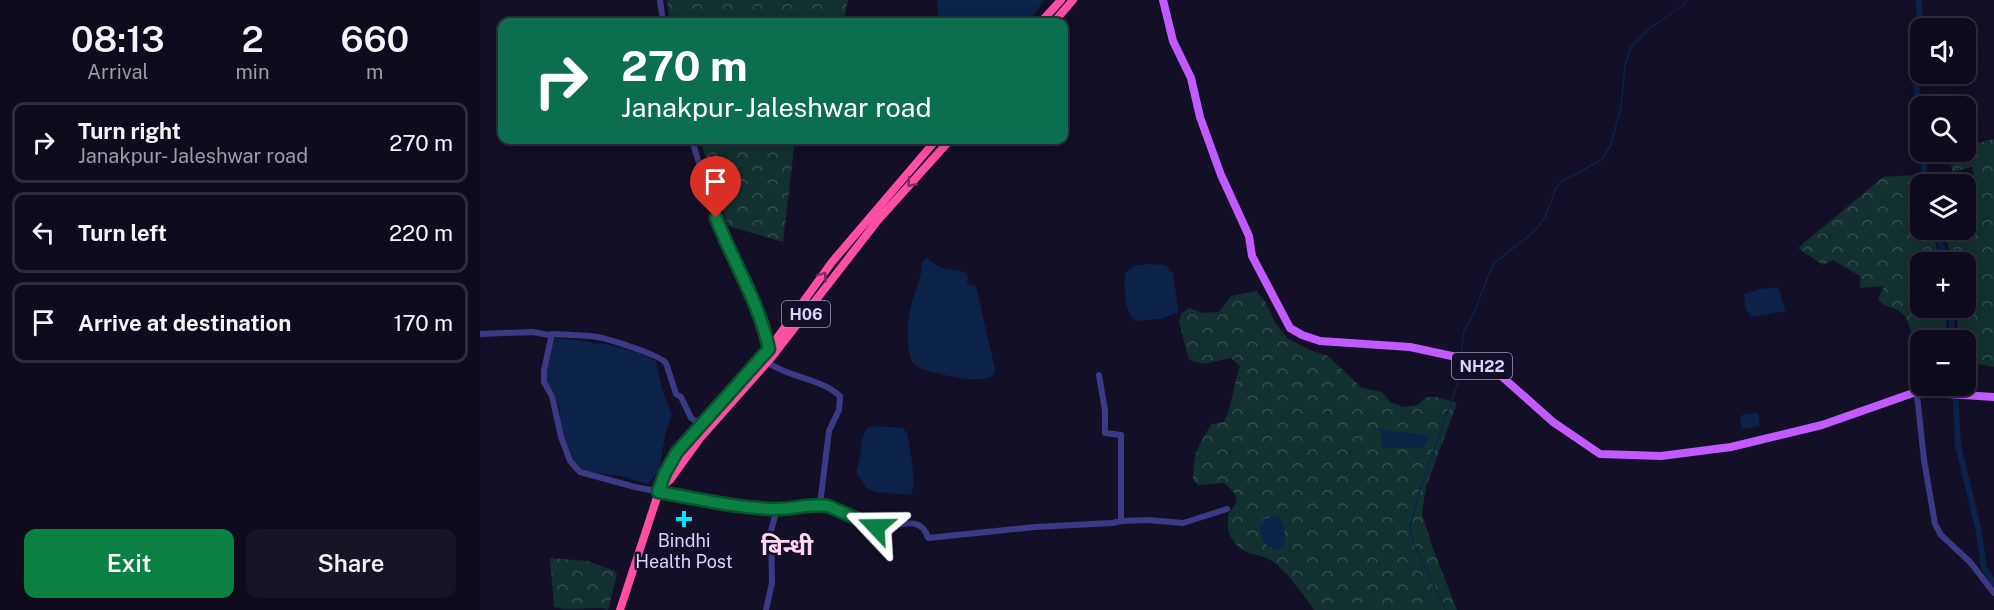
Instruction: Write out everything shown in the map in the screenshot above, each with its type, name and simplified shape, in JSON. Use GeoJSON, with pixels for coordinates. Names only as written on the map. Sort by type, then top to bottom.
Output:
{"type":"FeatureCollection","features":[{"type":"Feature","properties":{"kind":"highway"},"geometry":{"type":"LineString","coordinates":[[1045,18],[1061,0]]}},
{"type":"Feature","properties":{"kind":"highway"},"geometry":{"type":"LineString","coordinates":[[1057,18],[1073,0]]}},
{"type":"Feature","properties":{"kind":"highway","name":"H06"},"geometry":{"type":"LineString","coordinates":[[620,610],[665,473],[677,452],[769,349],[839,255],[933,144]]}},
{"type":"Feature","properties":{"kind":"highway","name":"H06"},"geometry":{"type":"LineString","coordinates":[[659,490],[670,480],[701,437],[767,362],[878,219],[946,144]]}},
{"type":"Feature","properties":{"kind":"main road","name":"NH22"},"geometry":{"type":"LineString","coordinates":[[1163,0],[1173,41],[1191,78],[1200,117],[1221,175],[1249,236],[1252,256],[1290,328],[1302,335],[1320,341],[1403,346],[1475,361],[1499,374],[1553,422],[1600,454],[1661,456],[1731,447],[1822,425],[1910,394]]}},
{"type":"Feature","properties":{"kind":"main road","name":"NH22"},"geometry":{"type":"LineString","coordinates":[[1976,396],[1994,397]]}},
{"type":"Feature","properties":{"kind":"street"},"geometry":{"type":"LineString","coordinates":[[660,0],[662,18]]}},
{"type":"Feature","properties":{"kind":"street"},"geometry":{"type":"LineString","coordinates":[[693,144],[708,196],[724,239],[756,305],[769,349]]}},
{"type":"Feature","properties":{"kind":"street"},"geometry":{"type":"LineString","coordinates":[[480,334],[533,332],[549,335],[600,337],[650,352],[663,359],[676,394],[681,397],[691,418],[701,424]]}},
{"type":"Feature","properties":{"kind":"street"},"geometry":{"type":"LineString","coordinates":[[552,334],[543,378],[552,396],[561,437],[573,466],[585,474],[702,500],[777,509],[820,504],[835,508],[876,527],[882,528],[903,523],[923,526],[928,538],[1120,521],[1162,520],[1183,523],[1227,509]]}},
{"type":"Feature","properties":{"kind":"street"},"geometry":{"type":"LineString","coordinates":[[767,362],[784,372],[823,386],[840,396],[839,410],[828,431],[820,504]]}},
{"type":"Feature","properties":{"kind":"street"},"geometry":{"type":"LineString","coordinates":[[1099,375],[1105,411],[1105,433],[1121,435],[1120,521]]}},
{"type":"Feature","properties":{"kind":"street"},"geometry":{"type":"LineString","coordinates":[[1916,396],[1935,524],[1941,535],[1970,562],[1994,593]]}},
{"type":"Feature","properties":{"kind":"street"},"geometry":{"type":"LineString","coordinates":[[766,610],[772,583],[771,531],[777,509]]}},
{"type":"Feature","properties":{"kind":"green space"},"geometry":{"type":"Polygon","coordinates":[[[667,0],[848,0],[845,18],[669,18],[667,0]]]}},
{"type":"Feature","properties":{"kind":"green space"},"geometry":{"type":"Polygon","coordinates":[[[1994,139],[1994,367],[1976,364],[1976,330],[1958,330],[1957,318],[1976,318],[1976,252],[1949,252],[1946,240],[1976,240],[1976,174],[1973,174],[1972,167],[1953,172],[1950,162],[1976,162],[1976,143],[1994,139]]]}},
{"type":"Feature","properties":{"kind":"green space"},"geometry":{"type":"Polygon","coordinates":[[[701,144],[795,144],[783,242],[728,226],[701,144]]]}},
{"type":"Feature","properties":{"kind":"green space"},"geometry":{"type":"Polygon","coordinates":[[[1910,175],[1910,240],[1935,240],[1938,252],[1910,252],[1910,318],[1946,318],[1947,330],[1910,330],[1903,314],[1878,299],[1884,286],[1860,288],[1860,276],[1833,260],[1823,265],[1798,248],[1883,177],[1910,175]]]}},
{"type":"Feature","properties":{"kind":"green space"},"geometry":{"type":"Polygon","coordinates":[[[1256,291],[1265,301],[1275,322],[1287,338],[1328,356],[1362,388],[1382,392],[1390,402],[1403,407],[1417,405],[1426,397],[1437,397],[1457,403],[1426,487],[1422,514],[1457,610],[1314,610],[1291,579],[1275,563],[1243,550],[1232,539],[1228,530],[1228,519],[1236,498],[1231,490],[1224,483],[1198,485],[1193,480],[1195,456],[1212,424],[1224,422],[1240,366],[1231,358],[1204,364],[1189,360],[1179,322],[1181,314],[1189,308],[1203,313],[1219,312],[1231,296],[1256,291]]]}},
{"type":"Feature","properties":{"kind":"green space"},"geometry":{"type":"Polygon","coordinates":[[[550,558],[588,561],[615,571],[617,575],[608,610],[554,607],[550,558]]]}},
{"type":"Feature","properties":{"kind":"water"},"geometry":{"type":"Polygon","coordinates":[[[937,0],[1044,0],[1032,18],[938,18],[937,0]]]}},
{"type":"Feature","properties":{"kind":"water"},"geometry":{"type":"Polygon","coordinates":[[[927,258],[941,268],[965,272],[968,276],[967,284],[976,286],[995,369],[994,375],[978,379],[949,376],[922,369],[911,360],[908,339],[909,316],[921,275],[922,262],[927,258]]]}},
{"type":"Feature","properties":{"kind":"water"},"geometry":{"type":"Polygon","coordinates":[[[1165,265],[1173,273],[1178,309],[1177,313],[1160,319],[1135,321],[1127,305],[1125,274],[1133,266],[1165,265]]]}},
{"type":"Feature","properties":{"kind":"water"},"geometry":{"type":"Polygon","coordinates":[[[1778,287],[1786,311],[1752,317],[1746,310],[1744,294],[1778,287]]]}},
{"type":"Feature","properties":{"kind":"water"},"geometry":{"type":"Polygon","coordinates":[[[555,338],[594,344],[602,343],[640,353],[656,361],[663,392],[672,415],[666,431],[659,470],[649,483],[576,467],[561,432],[559,408],[554,392],[547,382],[546,367],[555,338]]]}},
{"type":"Feature","properties":{"kind":"water"},"geometry":{"type":"Polygon","coordinates":[[[1758,412],[1760,426],[1742,429],[1740,418],[1742,415],[1758,412]]]}},
{"type":"Feature","properties":{"kind":"water"},"geometry":{"type":"Polygon","coordinates":[[[874,426],[903,428],[907,433],[914,482],[912,493],[909,495],[876,492],[866,488],[856,472],[862,438],[867,428],[874,426]]]}},
{"type":"Feature","properties":{"kind":"water"},"geometry":{"type":"Polygon","coordinates":[[[1380,429],[1430,436],[1424,448],[1383,448],[1380,429]]]}},
{"type":"Feature","properties":{"kind":"water"},"geometry":{"type":"Polygon","coordinates":[[[1277,516],[1284,527],[1285,540],[1282,549],[1272,549],[1266,544],[1260,527],[1264,519],[1277,516]]]}},
{"type":"Feature","properties":{"kind":"waterway"},"geometry":{"type":"LineString","coordinates":[[1461,354],[1464,330],[1471,320],[1493,264],[1535,231],[1546,215],[1556,188],[1561,182],[1601,160],[1611,145],[1621,106],[1625,66],[1631,47],[1649,29],[1687,0]]}},
{"type":"Feature","properties":{"kind":"waterway"},"geometry":{"type":"LineString","coordinates":[[1917,96],[1919,0]]}},
{"type":"Feature","properties":{"kind":"waterway"},"geometry":{"type":"LineString","coordinates":[[1923,162],[1925,174]]}},
{"type":"Feature","properties":{"kind":"waterway"},"geometry":{"type":"LineString","coordinates":[[1940,240],[1943,252]]}},
{"type":"Feature","properties":{"kind":"waterway"},"geometry":{"type":"LineString","coordinates":[[1951,318],[1952,330]]}},
{"type":"Feature","properties":{"kind":"waterway"},"geometry":{"type":"LineString","coordinates":[[1446,610],[1414,545],[1410,528],[1421,486],[1458,383],[1459,362]]}},
{"type":"Feature","properties":{"kind":"waterway"},"geometry":{"type":"LineString","coordinates":[[1956,396],[1958,445],[1978,527],[1984,568],[1994,583]]}},
{"type":"Feature","properties":{"kind":"place","name":"Bindhi Health Post"},"geometry":{"type":"Point","coordinates":[684,519]}},
{"type":"Feature","properties":{"kind":"district","name":"बिन्धी"},"geometry":{"type":"Point","coordinates":[787,547]}},
{"type":"Feature","properties":{"kind":"route"},"geometry":{"type":"LineString","coordinates":[[716,218],[762,318],[769,349],[677,452],[665,473],[658,492],[777,509],[820,504],[835,508],[876,527]]}}]}
